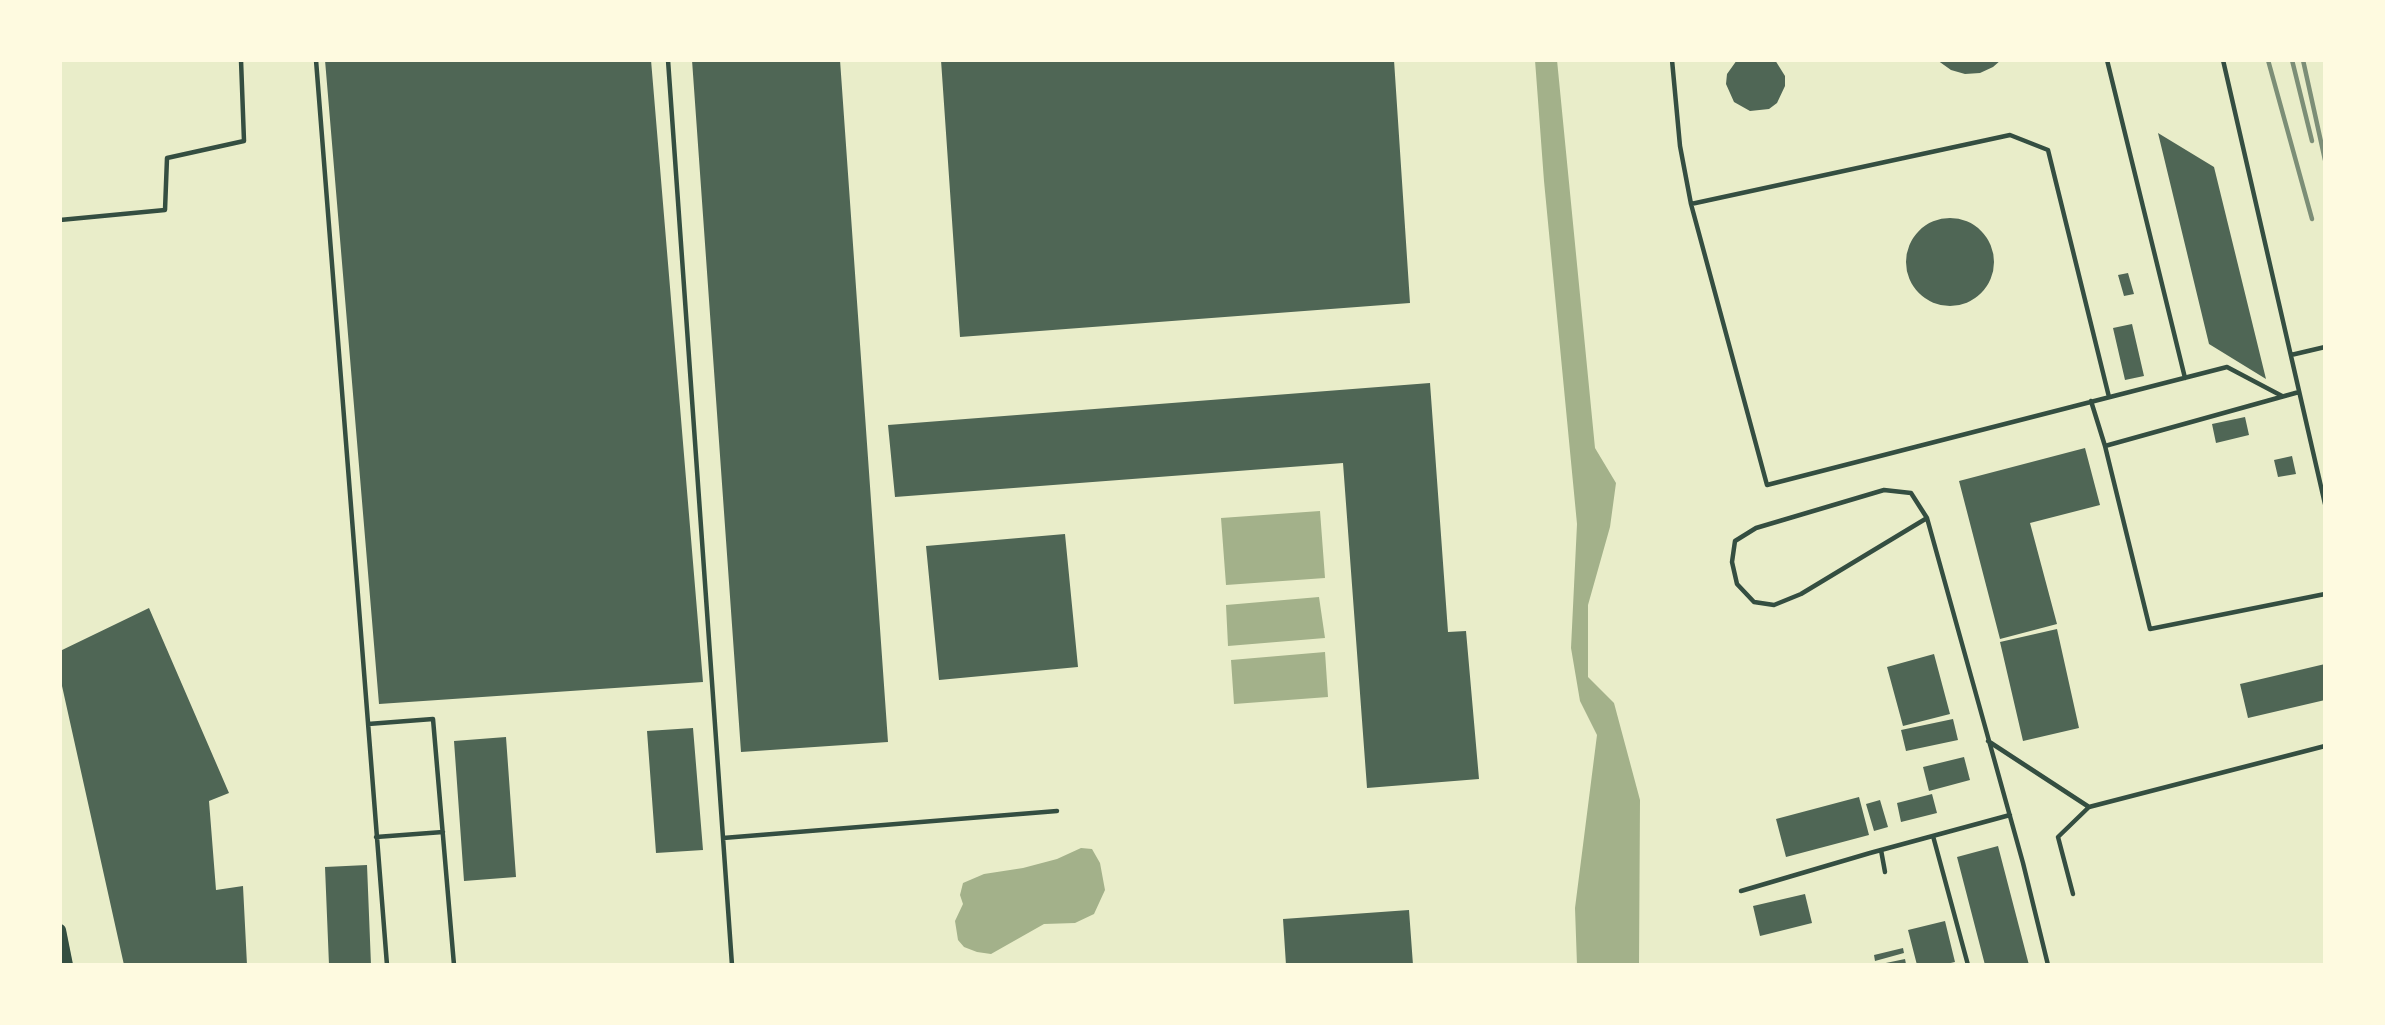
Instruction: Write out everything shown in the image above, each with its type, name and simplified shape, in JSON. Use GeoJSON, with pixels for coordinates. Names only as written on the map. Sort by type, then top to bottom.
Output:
{"type":"FeatureCollection","features":[{"type":"Feature","properties":{"kind":"main road"},"geometry":{"type":"LineString","coordinates":[[60,930],[68,965]]}},
{"type":"Feature","properties":{"kind":"lane"},"geometry":{"type":"LineString","coordinates":[[60,220],[165,210],[167,158],[244,141],[241,60]]}},
{"type":"Feature","properties":{"kind":"lane"},"geometry":{"type":"LineString","coordinates":[[316,60],[387,965]]}},
{"type":"Feature","properties":{"kind":"lane"},"geometry":{"type":"LineString","coordinates":[[668,60],[732,965]]}},
{"type":"Feature","properties":{"kind":"lane"},"geometry":{"type":"LineString","coordinates":[[1672,60],[1680,146],[1691,204],[1767,485],[2227,367],[2282,396]]}},
{"type":"Feature","properties":{"kind":"lane"},"geometry":{"type":"LineString","coordinates":[[2107,60],[2185,378]]}},
{"type":"Feature","properties":{"kind":"lane"},"geometry":{"type":"LineString","coordinates":[[2223,60],[2325,504]]}},
{"type":"Feature","properties":{"kind":"lane"},"geometry":{"type":"LineString","coordinates":[[1691,204],[2010,135],[2048,150],[2109,397]]}},
{"type":"Feature","properties":{"kind":"lane"},"geometry":{"type":"LineString","coordinates":[[2291,356],[2325,347]]}},
{"type":"Feature","properties":{"kind":"lane"},"geometry":{"type":"LineString","coordinates":[[2105,446],[2299,392]]}},
{"type":"Feature","properties":{"kind":"lane"},"geometry":{"type":"LineString","coordinates":[[2091,401],[2105,446],[2150,629],[2325,594]]}},
{"type":"Feature","properties":{"kind":"lane"},"geometry":{"type":"LineString","coordinates":[[1927,518],[1801,594],[1774,605],[1754,602],[1737,584],[1732,562],[1735,541],[1756,528],[1884,490],[1911,494],[1927,518],[2010,815],[2048,965]]}},
{"type":"Feature","properties":{"kind":"lane"},"geometry":{"type":"LineString","coordinates":[[368,724],[433,718],[454,965]]}},
{"type":"Feature","properties":{"kind":"lane"},"geometry":{"type":"LineString","coordinates":[[1988,740],[2089,807]]}},
{"type":"Feature","properties":{"kind":"lane"},"geometry":{"type":"LineString","coordinates":[[2073,894],[2058,837],[2089,807],[2325,746]]}},
{"type":"Feature","properties":{"kind":"lane"},"geometry":{"type":"LineString","coordinates":[[723,838],[1057,811]]}},
{"type":"Feature","properties":{"kind":"lane"},"geometry":{"type":"LineString","coordinates":[[1741,891],[2010,815]]}},
{"type":"Feature","properties":{"kind":"lane"},"geometry":{"type":"LineString","coordinates":[[376,837],[443,831]]}},
{"type":"Feature","properties":{"kind":"lane"},"geometry":{"type":"LineString","coordinates":[[1933,836],[1968,965]]}},
{"type":"Feature","properties":{"kind":"lane"},"geometry":{"type":"LineString","coordinates":[[1881,850],[1885,872]]}},
{"type":"Feature","properties":{"kind":"shaded area"},"geometry":{"type":"Polygon","coordinates":[[[1535,60],[1557,60],[1595,448],[1616,483],[1610,527],[1588,605],[1588,677],[1614,703],[1640,800],[1639,965],[1577,965],[1575,908],[1597,735],[1580,701],[1571,648],[1577,524],[1544,181],[1535,60]]]}},
{"type":"Feature","properties":{"kind":"shaded area"},"geometry":{"type":"Polygon","coordinates":[[[1320,511],[1325,578],[1226,585],[1221,518],[1320,511]]]}},
{"type":"Feature","properties":{"kind":"shaded area"},"geometry":{"type":"Polygon","coordinates":[[[1319,597],[1325,638],[1228,646],[1226,605],[1319,597]]]}},
{"type":"Feature","properties":{"kind":"shaded area"},"geometry":{"type":"Polygon","coordinates":[[[1325,652],[1328,697],[1234,704],[1231,660],[1325,652]]]}},
{"type":"Feature","properties":{"kind":"shaded area"},"geometry":{"type":"Polygon","coordinates":[[[1081,848],[1092,849],[1100,863],[1105,890],[1094,914],[1075,923],[1044,924],[991,954],[964,947],[958,940],[955,921],[963,904],[960,895],[963,883],[984,874],[1023,868],[1057,859],[1081,848]]]}},
{"type":"Feature","properties":{"kind":"building"},"geometry":{"type":"Polygon","coordinates":[[[325,60],[651,60],[703,682],[379,704],[325,60]]]}},
{"type":"Feature","properties":{"kind":"building"},"geometry":{"type":"Polygon","coordinates":[[[692,60],[840,60],[888,742],[741,752],[692,60]]]}},
{"type":"Feature","properties":{"kind":"building"},"geometry":{"type":"Polygon","coordinates":[[[941,60],[1394,60],[1410,303],[960,337],[941,60]]]}},
{"type":"Feature","properties":{"kind":"building"},"geometry":{"type":"Polygon","coordinates":[[[1737,60],[1775,60],[1785,76],[1785,86],[1777,103],[1769,109],[1750,111],[1734,102],[1726,84],[1727,74],[1737,60]]]}},
{"type":"Feature","properties":{"kind":"building"},"geometry":{"type":"Polygon","coordinates":[[[1937,60],[2001,60],[1980,73],[1965,74],[1951,70],[1937,60]]]}},
{"type":"Feature","properties":{"kind":"building"},"geometry":{"type":"Polygon","coordinates":[[[2158,133],[2214,167],[2266,379],[2209,344],[2158,133]]]}},
{"type":"Feature","properties":{"kind":"building"},"geometry":{"type":"Polygon","coordinates":[[[1941,218],[1959,218],[1975,225],[1987,237],[1994,253],[1994,271],[1987,287],[1975,299],[1959,306],[1941,306],[1925,299],[1913,287],[1906,271],[1906,253],[1913,237],[1925,225],[1941,218]]]}},
{"type":"Feature","properties":{"kind":"building"},"geometry":{"type":"Polygon","coordinates":[[[2128,273],[2134,294],[2124,296],[2118,275],[2128,273]]]}},
{"type":"Feature","properties":{"kind":"building"},"geometry":{"type":"Polygon","coordinates":[[[2132,324],[2144,376],[2125,380],[2113,328],[2132,324]]]}},
{"type":"Feature","properties":{"kind":"building"},"geometry":{"type":"Polygon","coordinates":[[[1430,383],[1448,632],[1466,631],[1479,779],[1367,788],[1343,463],[895,497],[888,425],[1430,383]]]}},
{"type":"Feature","properties":{"kind":"building"},"geometry":{"type":"Polygon","coordinates":[[[2245,417],[2249,435],[2216,443],[2212,424],[2245,417]]]}},
{"type":"Feature","properties":{"kind":"building"},"geometry":{"type":"Polygon","coordinates":[[[2085,448],[2100,505],[2030,523],[2057,624],[2000,639],[1959,481],[2085,448]]]}},
{"type":"Feature","properties":{"kind":"building"},"geometry":{"type":"Polygon","coordinates":[[[2292,456],[2296,474],[2278,477],[2274,460],[2292,456]]]}},
{"type":"Feature","properties":{"kind":"building"},"geometry":{"type":"Polygon","coordinates":[[[1065,534],[1078,667],[939,680],[926,546],[1065,534]]]}},
{"type":"Feature","properties":{"kind":"building"},"geometry":{"type":"Polygon","coordinates":[[[149,608],[229,793],[209,801],[216,890],[243,886],[247,965],[124,965],[60,677],[60,651],[149,608]]]}},
{"type":"Feature","properties":{"kind":"building"},"geometry":{"type":"Polygon","coordinates":[[[2057,629],[2079,728],[2023,741],[2000,642],[2057,629]]]}},
{"type":"Feature","properties":{"kind":"building"},"geometry":{"type":"Polygon","coordinates":[[[1934,654],[1950,714],[1903,726],[1887,667],[1934,654]]]}},
{"type":"Feature","properties":{"kind":"building"},"geometry":{"type":"Polygon","coordinates":[[[2325,664],[2325,700],[2248,718],[2240,684],[2325,664]]]}},
{"type":"Feature","properties":{"kind":"building"},"geometry":{"type":"Polygon","coordinates":[[[1953,719],[1958,740],[1906,751],[1901,730],[1953,719]]]}},
{"type":"Feature","properties":{"kind":"building"},"geometry":{"type":"Polygon","coordinates":[[[693,728],[703,850],[656,853],[647,731],[693,728]]]}},
{"type":"Feature","properties":{"kind":"building"},"geometry":{"type":"Polygon","coordinates":[[[506,737],[516,877],[464,881],[454,741],[506,737]]]}},
{"type":"Feature","properties":{"kind":"building"},"geometry":{"type":"Polygon","coordinates":[[[1964,757],[1970,780],[1929,791],[1923,767],[1964,757]]]}},
{"type":"Feature","properties":{"kind":"building"},"geometry":{"type":"Polygon","coordinates":[[[1932,794],[1937,813],[1901,822],[1897,803],[1932,794]]]}},
{"type":"Feature","properties":{"kind":"building"},"geometry":{"type":"Polygon","coordinates":[[[1859,797],[1869,835],[1786,857],[1776,819],[1859,797]]]}},
{"type":"Feature","properties":{"kind":"building"},"geometry":{"type":"Polygon","coordinates":[[[1880,800],[1888,827],[1874,831],[1866,804],[1880,800]]]}},
{"type":"Feature","properties":{"kind":"building"},"geometry":{"type":"Polygon","coordinates":[[[1998,846],[2029,965],[1985,965],[1957,857],[1998,846]]]}},
{"type":"Feature","properties":{"kind":"building"},"geometry":{"type":"Polygon","coordinates":[[[367,865],[371,965],[329,965],[325,867],[367,865]]]}},
{"type":"Feature","properties":{"kind":"building"},"geometry":{"type":"Polygon","coordinates":[[[1805,894],[1812,923],[1760,936],[1753,906],[1805,894]]]}},
{"type":"Feature","properties":{"kind":"building"},"geometry":{"type":"Polygon","coordinates":[[[1409,910],[1413,965],[1286,965],[1283,919],[1409,910]]]}},
{"type":"Feature","properties":{"kind":"building"},"geometry":{"type":"Polygon","coordinates":[[[1945,921],[1955,962],[1942,965],[1917,965],[1908,930],[1945,921]]]}},
{"type":"Feature","properties":{"kind":"building"},"geometry":{"type":"Polygon","coordinates":[[[1903,948],[1904,953],[1875,961],[1874,955],[1903,948]]]}},
{"type":"Feature","properties":{"kind":"building"},"geometry":{"type":"Polygon","coordinates":[[[1905,959],[1906,964],[1881,964],[1905,959]]]}},
{"type":"Feature","properties":{"kind":"railway"},"geometry":{"type":"LineString","coordinates":[[2268,60],[2312,219]]}},
{"type":"Feature","properties":{"kind":"railway"},"geometry":{"type":"LineString","coordinates":[[2292,60],[2312,141]]}},
{"type":"Feature","properties":{"kind":"railway"},"geometry":{"type":"LineString","coordinates":[[2303,60],[2325,160]]}}]}
